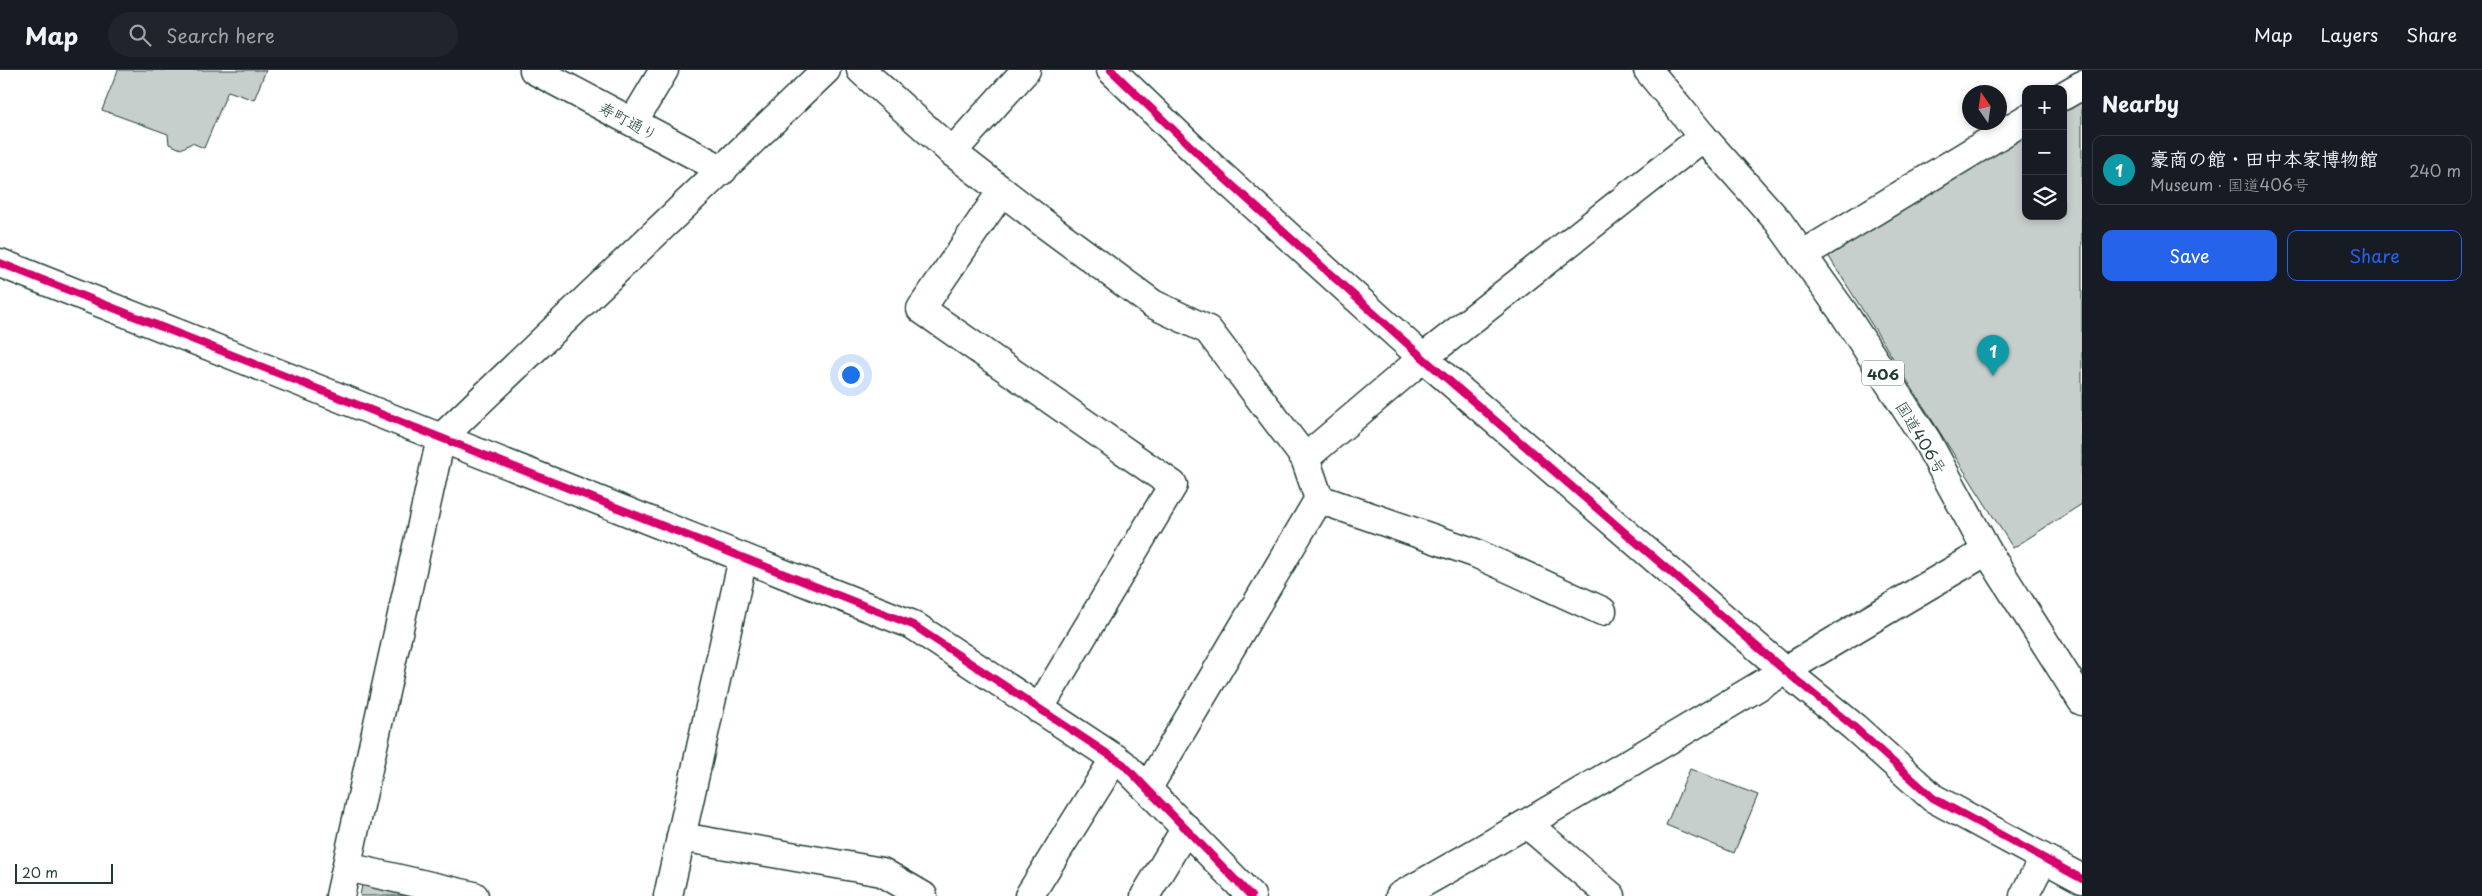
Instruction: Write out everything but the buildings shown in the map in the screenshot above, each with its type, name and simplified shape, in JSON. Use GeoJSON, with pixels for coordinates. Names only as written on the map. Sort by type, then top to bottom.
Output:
{"type":"FeatureCollection","features":[{"type":"Feature","properties":{"kind":"main road","name":"寿町通り"},"geometry":{"type":"LineString","coordinates":[[534,70],[723,170]]}},
{"type":"Feature","properties":{"kind":"main road"},"geometry":{"type":"LineString","coordinates":[[633,122],[664,70]]}},
{"type":"Feature","properties":{"kind":"main road"},"geometry":{"type":"LineString","coordinates":[[340,896],[441,438],[826,70]]}},
{"type":"Feature","properties":{"kind":"main road"},"geometry":{"type":"LineString","coordinates":[[861,70],[952,152],[1002,191],[1153,304],[1208,330],[1305,458],[1319,499],[1147,789]]}},
{"type":"Feature","properties":{"kind":"main road"},"geometry":{"type":"LineString","coordinates":[[952,152],[1026,70]]}},
{"type":"Feature","properties":{"kind":"main road"},"geometry":{"type":"LineString","coordinates":[[1111,70],[1212,167],[1423,358],[1784,670],[1854,727],[1933,798],[2082,879]]}},
{"type":"Feature","properties":{"kind":"main road","name":"国道406号"},"geometry":{"type":"LineString","coordinates":[[1648,70],[1703,138],[1778,221],[1843,312],[1927,441],[1987,552],[2082,702]]}},
{"type":"Feature","properties":{"kind":"main road"},"geometry":{"type":"LineString","coordinates":[[2067,94],[2082,85]]}},
{"type":"Feature","properties":{"kind":"main road"},"geometry":{"type":"LineString","coordinates":[[1802,255],[2022,121]]}},
{"type":"Feature","properties":{"kind":"main road"},"geometry":{"type":"LineString","coordinates":[[1305,458],[1423,358],[1703,138]]}},
{"type":"Feature","properties":{"kind":"main road"},"geometry":{"type":"LineString","coordinates":[[1002,191],[921,309],[1173,485],[1039,708]]}},
{"type":"Feature","properties":{"kind":"main road"},"geometry":{"type":"LineString","coordinates":[[0,263],[913,625],[1115,758],[1251,896]]}},
{"type":"Feature","properties":{"kind":"main road"},"geometry":{"type":"LineString","coordinates":[[1319,499],[1475,553],[1602,611]]}},
{"type":"Feature","properties":{"kind":"main road"},"geometry":{"type":"LineString","coordinates":[[1400,896],[1527,824],[1784,670],[1987,552]]}},
{"type":"Feature","properties":{"kind":"main road"},"geometry":{"type":"LineString","coordinates":[[668,896],[743,558]]}},
{"type":"Feature","properties":{"kind":"main road"},"geometry":{"type":"LineString","coordinates":[[1030,896],[1115,758]]}},
{"type":"Feature","properties":{"kind":"main road"},"geometry":{"type":"LineString","coordinates":[[1527,824],[1612,896]]}},
{"type":"Feature","properties":{"kind":"main road"},"geometry":{"type":"LineString","coordinates":[[1144,896],[1186,828]]}},
{"type":"Feature","properties":{"kind":"main road"},"geometry":{"type":"LineString","coordinates":[[682,837],[882,872],[923,896]]}},
{"type":"Feature","properties":{"kind":"main road"},"geometry":{"type":"LineString","coordinates":[[2024,896],[2043,859]]}},
{"type":"Feature","properties":{"kind":"main road"},"geometry":{"type":"LineString","coordinates":[[347,867],[474,896]]}},
{"type":"Feature","properties":{"kind":"cycle path"},"geometry":{"type":"LineString","coordinates":[[1111,70],[1212,167],[1423,358],[1784,670],[1854,727],[1933,798],[2082,879]]}},
{"type":"Feature","properties":{"kind":"cycle path"},"geometry":{"type":"LineString","coordinates":[[0,263],[913,625],[1123,764],[1251,896]]}},
{"type":"Feature","properties":{"kind":"place","name":"豪商の館・田中本家博物館"},"geometry":{"type":"Point","coordinates":[1993,376]}}]}
